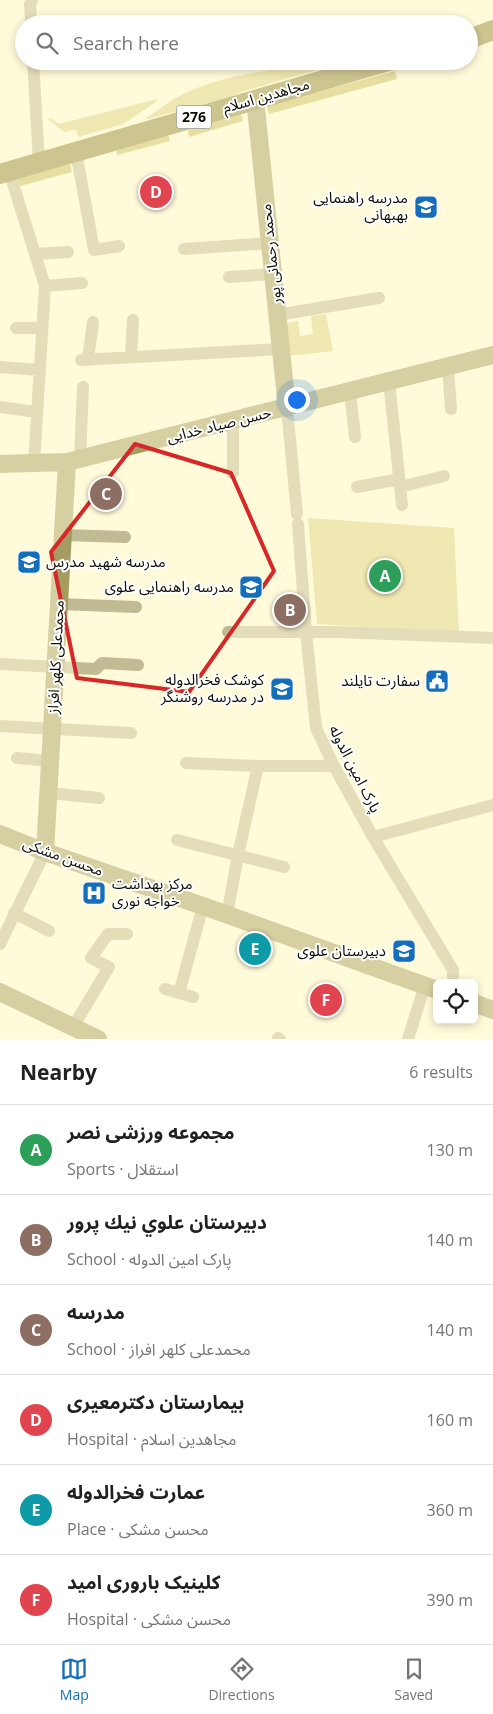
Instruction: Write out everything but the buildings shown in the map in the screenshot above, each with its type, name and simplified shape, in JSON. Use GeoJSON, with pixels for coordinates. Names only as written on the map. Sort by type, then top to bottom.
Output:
{"type":"FeatureCollection","features":[{"type":"Feature","properties":{"kind":"main road"},"geometry":{"type":"LineString","coordinates":[[478,36],[492,32]]}},
{"type":"Feature","properties":{"kind":"main road","name":"مجاهدین اسلام"},"geometry":{"type":"LineString","coordinates":[[4,172],[357,70]]}},
{"type":"Feature","properties":{"kind":"street"},"geometry":{"type":"LineString","coordinates":[[31,15],[30,4],[32,0]]}},
{"type":"Feature","properties":{"kind":"street"},"geometry":{"type":"LineString","coordinates":[[34,70],[39,162]]}},
{"type":"Feature","properties":{"kind":"street","name":"محمد رحمانی پور"},"geometry":{"type":"LineString","coordinates":[[255,99],[287,408]]}},
{"type":"Feature","properties":{"kind":"street"},"geometry":{"type":"LineString","coordinates":[[76,152],[94,250],[119,246]]}},
{"type":"Feature","properties":{"kind":"street"},"geometry":{"type":"LineString","coordinates":[[4,172],[45,286],[34,463]]}},
{"type":"Feature","properties":{"kind":"street"},"geometry":{"type":"LineString","coordinates":[[184,249],[270,243]]}},
{"type":"Feature","properties":{"kind":"street"},"geometry":{"type":"LineString","coordinates":[[35,254],[68,252]]}},
{"type":"Feature","properties":{"kind":"street"},"geometry":{"type":"LineString","coordinates":[[230,277],[273,274]]}},
{"type":"Feature","properties":{"kind":"street"},"geometry":{"type":"LineString","coordinates":[[45,286],[82,283]]}},
{"type":"Feature","properties":{"kind":"street"},"geometry":{"type":"LineString","coordinates":[[277,315],[379,298]]}},
{"type":"Feature","properties":{"kind":"street"},"geometry":{"type":"LineString","coordinates":[[131,357],[133,320]]}},
{"type":"Feature","properties":{"kind":"street"},"geometry":{"type":"LineString","coordinates":[[93,322],[84,360],[281,349]]}},
{"type":"Feature","properties":{"kind":"street"},"geometry":{"type":"LineString","coordinates":[[16,328],[42,328]]}},
{"type":"Feature","properties":{"kind":"street","name":"حسن صیاد خدایی"},"geometry":{"type":"LineString","coordinates":[[0,464],[74,460],[493,355]]}},
{"type":"Feature","properties":{"kind":"street"},"geometry":{"type":"LineString","coordinates":[[0,367],[40,370]]}},
{"type":"Feature","properties":{"kind":"street"},"geometry":{"type":"LineString","coordinates":[[448,367],[451,409]]}},
{"type":"Feature","properties":{"kind":"street"},"geometry":{"type":"LineString","coordinates":[[389,381],[402,505]]}},
{"type":"Feature","properties":{"kind":"street"},"geometry":{"type":"LineString","coordinates":[[74,460],[83,387]]}},
{"type":"Feature","properties":{"kind":"street"},"geometry":{"type":"LineString","coordinates":[[350,391],[355,437]]}},
{"type":"Feature","properties":{"kind":"street"},"geometry":{"type":"LineString","coordinates":[[0,407],[37,412]]}},
{"type":"Feature","properties":{"kind":"street","name":"پارک امین الدوله"},"geometry":{"type":"LineString","coordinates":[[287,408],[316,728],[334,766],[373,837],[452,970],[453,976]]}},
{"type":"Feature","properties":{"kind":"street"},"geometry":{"type":"LineString","coordinates":[[233,420],[233,473]]}},
{"type":"Feature","properties":{"kind":"street","name":"محمدعلی کلهر افراز"},"geometry":{"type":"LineString","coordinates":[[45,852],[63,535],[74,460]]}},
{"type":"Feature","properties":{"kind":"street"},"geometry":{"type":"LineString","coordinates":[[357,487],[444,476]]}},
{"type":"Feature","properties":{"kind":"street"},"geometry":{"type":"LineString","coordinates":[[63,535],[125,537]]}},
{"type":"Feature","properties":{"kind":"street"},"geometry":{"type":"LineString","coordinates":[[59,604],[136,607]]}},
{"type":"Feature","properties":{"kind":"street"},"geometry":{"type":"LineString","coordinates":[[228,632],[338,632],[493,638]]}},
{"type":"Feature","properties":{"kind":"street"},"geometry":{"type":"LineString","coordinates":[[0,664],[96,669],[102,663],[138,666]]}},
{"type":"Feature","properties":{"kind":"street"},"geometry":{"type":"LineString","coordinates":[[0,726],[131,733]]}},
{"type":"Feature","properties":{"kind":"street"},"geometry":{"type":"LineString","coordinates":[[17,758],[50,761]]}},
{"type":"Feature","properties":{"kind":"street"},"geometry":{"type":"LineString","coordinates":[[186,763],[258,766],[334,766]]}},
{"type":"Feature","properties":{"kind":"street"},"geometry":{"type":"LineString","coordinates":[[227,914],[258,766]]}},
{"type":"Feature","properties":{"kind":"street"},"geometry":{"type":"LineString","coordinates":[[48,793],[99,798]]}},
{"type":"Feature","properties":{"kind":"street"},"geometry":{"type":"LineString","coordinates":[[373,837],[493,805]]}},
{"type":"Feature","properties":{"kind":"street","name":"محسن مشکی"},"geometry":{"type":"LineString","coordinates":[[0,834],[45,852],[227,914],[431,987]]}},
{"type":"Feature","properties":{"kind":"street"},"geometry":{"type":"LineString","coordinates":[[177,840],[284,867]]}},
{"type":"Feature","properties":{"kind":"street"},"geometry":{"type":"LineString","coordinates":[[0,944],[45,852]]}},
{"type":"Feature","properties":{"kind":"street"},"geometry":{"type":"LineString","coordinates":[[179,993],[203,906]]}},
{"type":"Feature","properties":{"kind":"street"},"geometry":{"type":"LineString","coordinates":[[14,913],[49,931]]}},
{"type":"Feature","properties":{"kind":"street"},"geometry":{"type":"LineString","coordinates":[[73,1027],[109,967],[92,958],[108,934],[127,934]]}},
{"type":"Feature","properties":{"kind":"street"},"geometry":{"type":"LineString","coordinates":[[408,1039],[431,987]]}},
{"type":"Feature","properties":{"kind":"street"},"geometry":{"type":"LineString","coordinates":[[165,989],[193,997]]}},
{"type":"Feature","properties":{"kind":"street"},"geometry":{"type":"LineString","coordinates":[[0,992],[98,1039]]}},
{"type":"Feature","properties":{"kind":"street"},"geometry":{"type":"LineString","coordinates":[[478,1004],[493,1010]]}},
{"type":"Feature","properties":{"kind":"highlighted area"},"geometry":{"type":"Polygon","coordinates":[[[135,444],[231,473],[274,571],[189,692],[77,678],[51,552],[135,444]]]}},
{"type":"Feature","properties":{"kind":"shaded area"},"geometry":{"type":"Polygon","coordinates":[[[268,70],[316,70],[230,97],[144,120],[183,94],[199,87],[268,70]]]}},
{"type":"Feature","properties":{"kind":"shaded area"},"geometry":{"type":"Polygon","coordinates":[[[395,71],[397,79],[269,114],[267,106],[395,71]]]}},
{"type":"Feature","properties":{"kind":"shaded area"},"geometry":{"type":"Polygon","coordinates":[[[157,99],[156,102],[123,124],[78,137],[76,129],[64,132],[48,119],[51,118],[59,124],[157,99]]]}},
{"type":"Feature","properties":{"kind":"shaded area"},"geometry":{"type":"Polygon","coordinates":[[[241,114],[243,121],[189,137],[188,130],[241,114]]]}},
{"type":"Feature","properties":{"kind":"shaded area"},"geometry":{"type":"Polygon","coordinates":[[[168,133],[170,141],[117,155],[116,148],[168,133]]]}},
{"type":"Feature","properties":{"kind":"shaded area"},"geometry":{"type":"Polygon","coordinates":[[[70,164],[72,172],[20,186],[18,179],[70,164]]]}},
{"type":"Feature","properties":{"kind":"shaded area"},"geometry":{"type":"Polygon","coordinates":[[[326,314],[333,351],[288,356],[284,324],[298,321],[300,336],[313,334],[311,316],[326,314]]]}},
{"type":"Feature","properties":{"kind":"shaded area"},"geometry":{"type":"Polygon","coordinates":[[[308,518],[454,528],[459,633],[317,624],[308,518]]]}},
{"type":"Feature","properties":{"kind":"place","name":"بیمارستان دکترمعیری"},"geometry":{"type":"Point","coordinates":[156,192]}},
{"type":"Feature","properties":{"kind":"place","name":"مدرسه راهنمایی بهبهانی"},"geometry":{"type":"Point","coordinates":[426,207]}},
{"type":"Feature","properties":{"kind":"place","name":"مدرسه"},"geometry":{"type":"Point","coordinates":[106,494]}},
{"type":"Feature","properties":{"kind":"place","name":"مدرسه شهید مدرس"},"geometry":{"type":"Point","coordinates":[29,562]}},
{"type":"Feature","properties":{"kind":"place","name":"مجموعه ورزشی نصر"},"geometry":{"type":"Point","coordinates":[385,576]}},
{"type":"Feature","properties":{"kind":"place","name":"مدرسه راهنمایی علوی"},"geometry":{"type":"Point","coordinates":[251,587]}},
{"type":"Feature","properties":{"kind":"place","name":"دبيرستان علوي نيك پرور"},"geometry":{"type":"Point","coordinates":[290,610]}},
{"type":"Feature","properties":{"kind":"place","name":"سفارت تایلند"},"geometry":{"type":"Point","coordinates":[437,681]}},
{"type":"Feature","properties":{"kind":"place","name":"کوشک فخرالدوله در مدرسه روشنگر"},"geometry":{"type":"Point","coordinates":[282,689]}},
{"type":"Feature","properties":{"kind":"place","name":"مرکز بهداشت خواجه نوری"},"geometry":{"type":"Point","coordinates":[94,893]}},
{"type":"Feature","properties":{"kind":"place","name":"عمارت فخرالدوله"},"geometry":{"type":"Point","coordinates":[255,949]}},
{"type":"Feature","properties":{"kind":"place","name":"دبیرستان علوی"},"geometry":{"type":"Point","coordinates":[404,951]}},
{"type":"Feature","properties":{"kind":"place","name":"کلینیک باروری امید"},"geometry":{"type":"Point","coordinates":[326,1000]}}]}
